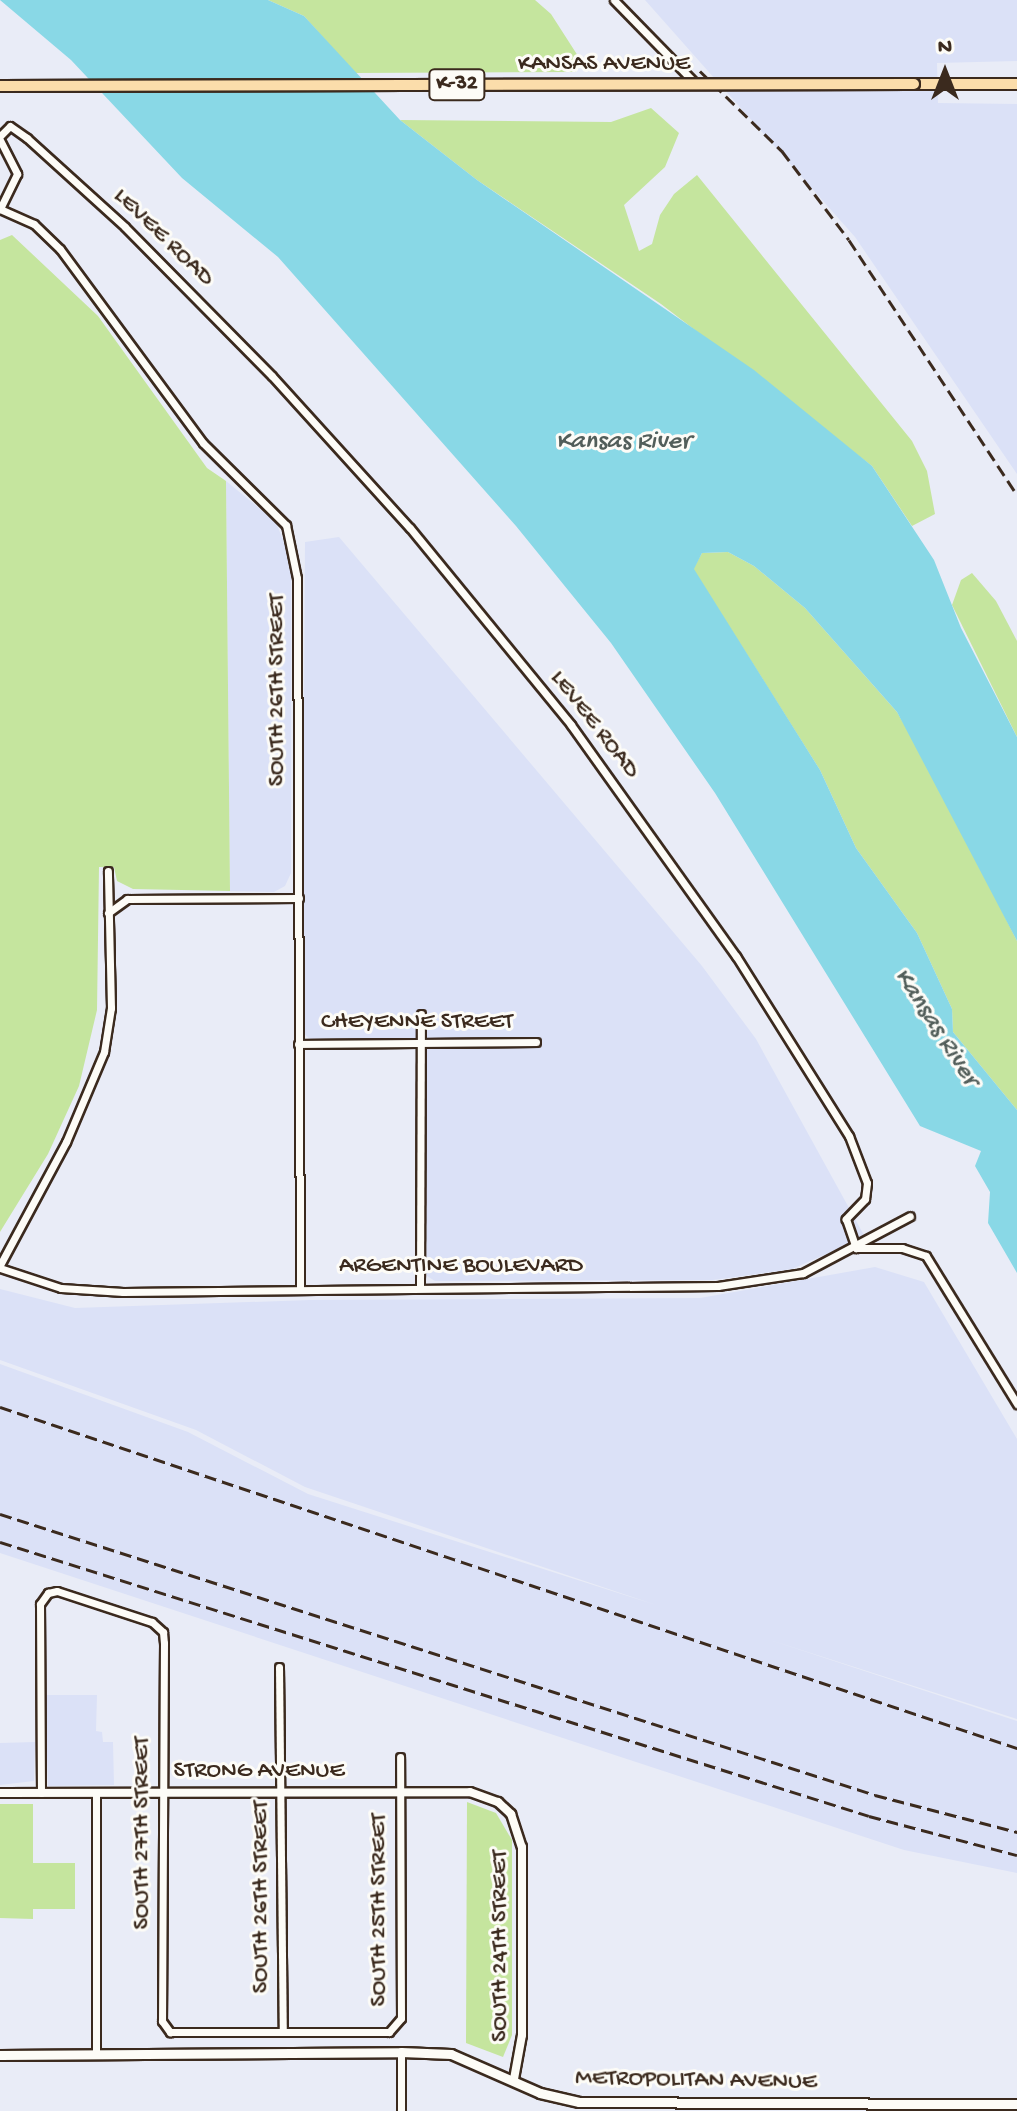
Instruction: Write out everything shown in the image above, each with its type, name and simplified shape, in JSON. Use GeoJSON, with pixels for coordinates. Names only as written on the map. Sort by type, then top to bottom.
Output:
{"type":"FeatureCollection","features":[{"type":"Feature","properties":{"kind":"main road","name":"KANSAS AVENUE"},"geometry":{"type":"LineString","coordinates":[[0,86],[1017,84]]}},
{"type":"Feature","properties":{"kind":"main road","name":"METROPOLITAN AVENUE"},"geometry":{"type":"LineString","coordinates":[[0,2055],[451,2054],[540,2093],[579,2102],[908,2107],[1017,2104]]}},
{"type":"Feature","properties":{"kind":"street"},"geometry":{"type":"LineString","coordinates":[[614,0],[700,88]]}},
{"type":"Feature","properties":{"kind":"street","name":"LEVEE ROAD"},"geometry":{"type":"LineString","coordinates":[[0,209],[17,174],[0,138],[10,126],[125,227],[272,376],[410,528],[571,725],[721,934],[849,1136],[867,1183],[865,1199],[846,1219],[856,1248]]}},
{"type":"Feature","properties":{"kind":"street","name":"SOUTH 26TH STREET"},"geometry":{"type":"LineString","coordinates":[[0,209],[34,224],[60,249],[203,443],[286,525],[297,578],[300,1287]]}},
{"type":"Feature","properties":{"kind":"street"},"geometry":{"type":"LineString","coordinates":[[0,1266],[24,1213],[66,1142],[104,1052],[111,1008],[108,871]]}},
{"type":"Feature","properties":{"kind":"street"},"geometry":{"type":"LineString","coordinates":[[108,913],[127,899],[299,898]]}},
{"type":"Feature","properties":{"kind":"street"},"geometry":{"type":"LineString","coordinates":[[420,1287],[421,1014]]}},
{"type":"Feature","properties":{"kind":"street","name":"CHEYENNE STREET"},"geometry":{"type":"LineString","coordinates":[[298,1044],[536,1042]]}},
{"type":"Feature","properties":{"kind":"street","name":"ARGENTINE BOULEVARD"},"geometry":{"type":"LineString","coordinates":[[0,1266],[61,1288],[718,1286],[803,1273],[856,1248],[910,1216]]}},
{"type":"Feature","properties":{"kind":"street"},"geometry":{"type":"LineString","coordinates":[[856,1248],[902,1248],[926,1256],[1017,1404]]}},
{"type":"Feature","properties":{"kind":"street","name":"SOUTH 27TH STREET"},"geometry":{"type":"LineString","coordinates":[[41,1793],[40,1604],[48,1593],[57,1591],[152,1622],[163,1632],[162,2021],[170,2032],[283,2031]]}},
{"type":"Feature","properties":{"kind":"street","name":"SOUTH 26TH STREET"},"geometry":{"type":"LineString","coordinates":[[279,1667],[283,2031]]}},
{"type":"Feature","properties":{"kind":"street","name":"SOUTH 25TH STREET"},"geometry":{"type":"LineString","coordinates":[[283,2031],[389,2032],[397,2027],[400,1757]]}},
{"type":"Feature","properties":{"kind":"street"},"geometry":{"type":"LineString","coordinates":[[96,1792],[96,2053]]}},
{"type":"Feature","properties":{"kind":"street","name":"STRONG AVENUE"},"geometry":{"type":"LineString","coordinates":[[0,1793],[470,1792],[498,1802],[511,1814]]}},
{"type":"Feature","properties":{"kind":"street","name":"SOUTH 24TH STREET"},"geometry":{"type":"LineString","coordinates":[[511,1814],[522,1847],[522,2035],[514,2079]]}},
{"type":"Feature","properties":{"kind":"street"},"geometry":{"type":"LineString","coordinates":[[401,2052],[401,2111]]}},
{"type":"Feature","properties":{"kind":"shaded area"},"geometry":{"type":"Polygon","coordinates":[[[645,0],[1017,0],[1017,61],[937,63],[938,103],[1017,104],[1017,474],[855,237],[645,0]]]}},
{"type":"Feature","properties":{"kind":"shaded area"},"geometry":{"type":"Polygon","coordinates":[[[226,481],[276,522],[291,561],[291,873],[285,886],[274,892],[230,891],[226,481]]]}},
{"type":"Feature","properties":{"kind":"shaded area"},"geometry":{"type":"Polygon","coordinates":[[[339,537],[702,966],[756,1039],[865,1237],[792,1269],[713,1280],[435,1281],[427,1276],[425,1038],[310,1039],[302,1032],[305,542],[339,537]]]}},
{"type":"Feature","properties":{"kind":"shaded area"},"geometry":{"type":"Polygon","coordinates":[[[875,1267],[924,1282],[1017,1439],[1017,1719],[770,1640],[1017,1721],[1017,1873],[904,1850],[0,1553],[0,1364],[188,1432],[308,1494],[656,1605],[305,1487],[196,1430],[0,1360],[0,1289],[75,1308],[310,1300],[700,1298],[875,1267]]]}},
{"type":"Feature","properties":{"kind":"shaded area"},"geometry":{"type":"Polygon","coordinates":[[[45,1695],[97,1695],[96,1731],[102,1732],[103,1742],[113,1742],[114,1785],[48,1786],[45,1695]]]}},
{"type":"Feature","properties":{"kind":"shaded area"},"geometry":{"type":"Polygon","coordinates":[[[35,1742],[34,1781],[0,1785],[0,1743],[35,1742]]]}},
{"type":"Feature","properties":{"kind":"green space"},"geometry":{"type":"Polygon","coordinates":[[[268,0],[535,0],[551,14],[578,56],[576,72],[355,73],[304,16],[268,0]]]}},
{"type":"Feature","properties":{"kind":"green space"},"geometry":{"type":"Polygon","coordinates":[[[651,108],[679,133],[665,167],[624,205],[639,251],[652,244],[660,215],[674,194],[697,175],[912,441],[927,471],[935,514],[912,526],[872,466],[661,304],[477,180],[400,120],[611,122],[651,108]]]}},
{"type":"Feature","properties":{"kind":"green space"},"geometry":{"type":"Polygon","coordinates":[[[12,235],[98,316],[207,468],[226,481],[230,891],[133,889],[117,881],[114,867],[99,867],[97,1010],[79,1086],[48,1154],[0,1232],[0,240],[12,235]]]}},
{"type":"Feature","properties":{"kind":"green space"},"geometry":{"type":"Polygon","coordinates":[[[728,552],[754,566],[805,608],[897,712],[941,789],[1017,941],[1017,1110],[953,1032],[952,1009],[917,933],[856,848],[820,770],[693,569],[702,553],[728,552]]]}},
{"type":"Feature","properties":{"kind":"green space"},"geometry":{"type":"Polygon","coordinates":[[[972,573],[996,601],[1017,641],[1017,737],[952,605],[961,580],[972,573]]]}},
{"type":"Feature","properties":{"kind":"green space"},"geometry":{"type":"Polygon","coordinates":[[[467,1802],[496,1813],[512,1840],[512,2035],[503,2057],[466,2043],[467,1802]]]}},
{"type":"Feature","properties":{"kind":"green space"},"geometry":{"type":"Polygon","coordinates":[[[0,1804],[33,1804],[33,1863],[75,1863],[75,1909],[33,1909],[33,1919],[0,1918],[0,1804]]]}},
{"type":"Feature","properties":{"kind":"water","name":"Kansas River"},"geometry":{"type":"Polygon","coordinates":[[[0,0],[268,0],[304,16],[400,120],[477,180],[754,370],[872,466],[934,560],[961,628],[1017,737],[1017,941],[897,712],[805,608],[754,566],[728,552],[702,553],[694,569],[820,770],[856,848],[917,933],[952,1009],[953,1032],[1017,1110],[1017,1273],[988,1223],[990,1192],[975,1166],[981,1151],[920,1126],[715,793],[611,643],[516,526],[278,257],[182,178],[71,60],[0,0]]]}},
{"type":"Feature","properties":{"kind":"railway"},"geometry":{"type":"LineString","coordinates":[[700,71],[782,151],[849,240],[1017,495]]}},
{"type":"Feature","properties":{"kind":"railway"},"geometry":{"type":"LineString","coordinates":[[0,1407],[1017,1748]]}},
{"type":"Feature","properties":{"kind":"railway"},"geometry":{"type":"LineString","coordinates":[[0,1514],[875,1795],[1017,1832]]}},
{"type":"Feature","properties":{"kind":"railway"},"geometry":{"type":"LineString","coordinates":[[0,1542],[869,1816],[1017,1855]]}}]}
